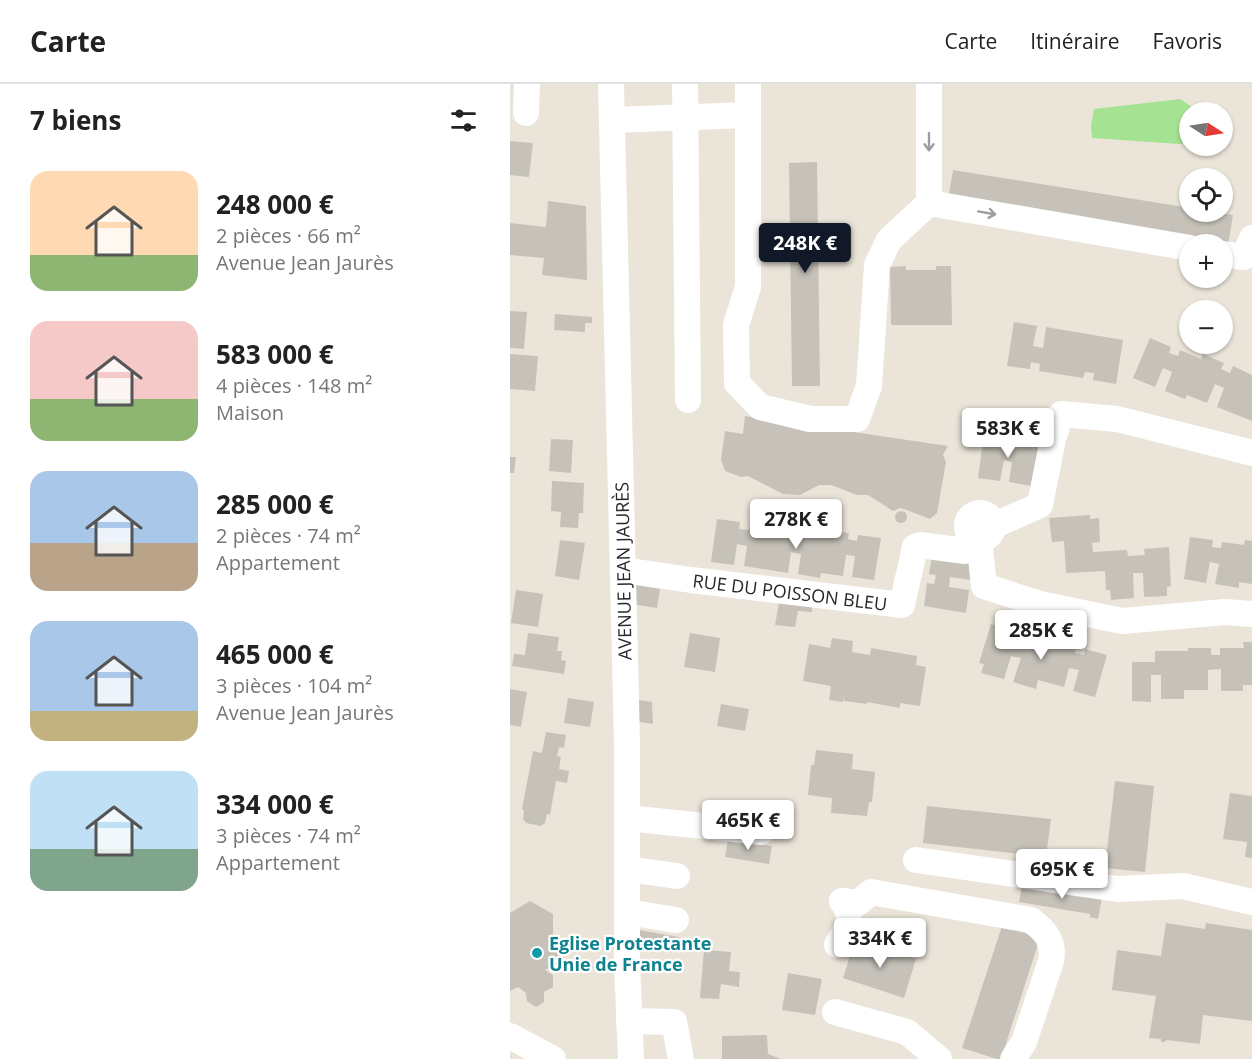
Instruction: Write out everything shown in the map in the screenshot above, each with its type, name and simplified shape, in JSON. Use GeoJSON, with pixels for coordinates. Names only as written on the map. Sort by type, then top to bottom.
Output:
{"type":"FeatureCollection","features":[{"type":"Feature","properties":{"kind":"street"},"geometry":{"type":"LineString","coordinates":[[526,113],[527,84]]}},
{"type":"Feature","properties":{"kind":"street","name":"AVENUE JEAN JAURÈS"},"geometry":{"type":"LineString","coordinates":[[611,84],[623,570],[631,1059]]}},
{"type":"Feature","properties":{"kind":"street"},"geometry":{"type":"LineString","coordinates":[[685,84],[688,400]]}},
{"type":"Feature","properties":{"kind":"street"},"geometry":{"type":"LineString","coordinates":[[748,84],[748,286],[736,325],[738,383],[760,407],[810,418],[857,419],[869,386],[877,265],[889,240],[929,203],[929,84]]}},
{"type":"Feature","properties":{"kind":"street"},"geometry":{"type":"LineString","coordinates":[[612,120],[748,115]]}},
{"type":"Feature","properties":{"kind":"street"},"geometry":{"type":"LineString","coordinates":[[929,203],[1179,246]]}},
{"type":"Feature","properties":{"kind":"street"},"geometry":{"type":"LineString","coordinates":[[1233,256],[1244,257],[1252,238]]}},
{"type":"Feature","properties":{"kind":"street"},"geometry":{"type":"LineString","coordinates":[[1252,453],[1117,419],[1061,414],[1053,439],[1041,505],[980,533],[984,586],[1040,604],[1122,621],[1225,612],[1252,614]]}},
{"type":"Feature","properties":{"kind":"street","name":"RUE DU POISSON BLEU"},"geometry":{"type":"LineString","coordinates":[[623,570],[902,605],[915,547],[920,545],[964,551],[980,533]]}},
{"type":"Feature","properties":{"kind":"street"},"geometry":{"type":"LineString","coordinates":[[627,818],[761,832]]}},
{"type":"Feature","properties":{"kind":"street"},"geometry":{"type":"LineString","coordinates":[[916,860],[1118,889],[1183,886],[1252,902]]}},
{"type":"Feature","properties":{"kind":"street"},"geometry":{"type":"LineString","coordinates":[[627,869],[677,876]]}},
{"type":"Feature","properties":{"kind":"street"},"geometry":{"type":"LineString","coordinates":[[837,945],[849,921],[848,909],[842,901],[858,903],[871,892],[1031,920],[1047,933],[1053,951],[1024,1042],[1013,1059]]}},
{"type":"Feature","properties":{"kind":"street"},"geometry":{"type":"LineString","coordinates":[[627,912],[676,920]]}},
{"type":"Feature","properties":{"kind":"street"},"geometry":{"type":"LineString","coordinates":[[835,1012],[907,1032],[939,1059]]}},
{"type":"Feature","properties":{"kind":"street"},"geometry":{"type":"LineString","coordinates":[[629,1021],[674,1022],[681,1059]]}},
{"type":"Feature","properties":{"kind":"street"},"geometry":{"type":"LineString","coordinates":[[510,1036],[553,1059]]}},
{"type":"Feature","properties":{"kind":"green space"},"geometry":{"type":"Polygon","coordinates":[[[1180,99],[1184,102],[1179,102],[1179,144],[1092,138],[1091,125],[1094,109],[1180,99]]]}},
{"type":"Feature","properties":{"kind":"building"},"geometry":{"type":"Polygon","coordinates":[[[510,141],[533,143],[529,177],[510,175],[510,141]]]}},
{"type":"Feature","properties":{"kind":"building"},"geometry":{"type":"Polygon","coordinates":[[[817,162],[820,386],[792,386],[789,163],[817,162]]]}},
{"type":"Feature","properties":{"kind":"building"},"geometry":{"type":"Polygon","coordinates":[[[953,170],[1179,206],[1179,222],[1232,222],[1230,234],[1179,234],[1179,237],[948,200],[953,170]]]}},
{"type":"Feature","properties":{"kind":"building"},"geometry":{"type":"Polygon","coordinates":[[[548,201],[586,206],[587,280],[542,275],[544,258],[510,255],[510,223],[546,227],[548,201]]]}},
{"type":"Feature","properties":{"kind":"building"},"geometry":{"type":"Polygon","coordinates":[[[906,266],[906,270],[936,270],[936,266],[951,266],[952,325],[891,325],[890,267],[906,266]]]}},
{"type":"Feature","properties":{"kind":"building"},"geometry":{"type":"Polygon","coordinates":[[[510,311],[527,312],[524,349],[510,348],[510,311]]]}},
{"type":"Feature","properties":{"kind":"building"},"geometry":{"type":"Polygon","coordinates":[[[555,314],[592,317],[592,323],[585,323],[585,332],[554,330],[555,314]]]}},
{"type":"Feature","properties":{"kind":"building"},"geometry":{"type":"Polygon","coordinates":[[[1014,322],[1037,326],[1033,346],[1043,348],[1046,327],[1123,340],[1116,384],[1093,380],[1094,373],[1085,372],[1083,378],[1039,371],[1040,364],[1031,362],[1030,369],[1007,366],[1014,322]]]}},
{"type":"Feature","properties":{"kind":"building"},"geometry":{"type":"Polygon","coordinates":[[[1150,338],[1171,347],[1169,353],[1178,356],[1179,353],[1189,354],[1201,359],[1203,354],[1224,363],[1221,369],[1230,373],[1233,366],[1252,375],[1252,421],[1217,407],[1224,388],[1215,384],[1207,403],[1187,395],[1185,399],[1165,391],[1172,372],[1163,368],[1155,387],[1133,378],[1150,338]]]}},
{"type":"Feature","properties":{"kind":"building"},"geometry":{"type":"Polygon","coordinates":[[[510,354],[538,356],[535,391],[510,389],[510,354]]]}},
{"type":"Feature","properties":{"kind":"building"},"geometry":{"type":"Polygon","coordinates":[[[745,416],[948,446],[943,455],[946,462],[937,513],[930,519],[900,508],[893,511],[868,495],[857,495],[831,485],[819,485],[800,495],[783,494],[748,476],[741,477],[725,471],[721,459],[725,431],[743,434],[745,416]]]}},
{"type":"Feature","properties":{"kind":"building"},"geometry":{"type":"Polygon","coordinates":[[[984,434],[1007,438],[1006,444],[1014,445],[1015,439],[1039,442],[1032,486],[1009,482],[1012,462],[1004,460],[1000,481],[978,478],[984,434]]]}},
{"type":"Feature","properties":{"kind":"building"},"geometry":{"type":"Polygon","coordinates":[[[551,439],[573,440],[571,473],[549,471],[551,439]]]}},
{"type":"Feature","properties":{"kind":"building"},"geometry":{"type":"Polygon","coordinates":[[[510,457],[516,457],[514,473],[510,473],[510,457]]]}},
{"type":"Feature","properties":{"kind":"building"},"geometry":{"type":"Polygon","coordinates":[[[552,481],[584,483],[583,513],[579,513],[578,528],[560,527],[561,512],[551,511],[552,481]]]}},
{"type":"Feature","properties":{"kind":"building"},"geometry":{"type":"Polygon","coordinates":[[[903,511],[907,517],[903,523],[899,523],[895,515],[903,511]]]}},
{"type":"Feature","properties":{"kind":"building"},"geometry":{"type":"Polygon","coordinates":[[[1090,515],[1090,519],[1099,518],[1100,542],[1092,543],[1093,552],[1127,550],[1128,556],[1145,555],[1144,549],[1169,547],[1171,586],[1167,587],[1167,596],[1144,597],[1143,573],[1133,573],[1134,598],[1111,600],[1110,590],[1106,590],[1105,571],[1066,573],[1064,541],[1052,542],[1049,518],[1090,515]]]}},
{"type":"Feature","properties":{"kind":"building"},"geometry":{"type":"Polygon","coordinates":[[[717,519],[740,522],[739,529],[749,530],[750,524],[795,530],[793,537],[802,538],[804,532],[825,534],[826,530],[849,533],[848,539],[857,541],[858,535],[881,538],[874,580],[852,577],[855,556],[846,555],[843,576],[821,573],[820,578],[798,574],[801,554],[791,552],[788,573],[744,566],[747,546],[737,544],[734,565],[711,562],[717,519]]]}},
{"type":"Feature","properties":{"kind":"building"},"geometry":{"type":"Polygon","coordinates":[[[1190,537],[1213,540],[1212,547],[1221,548],[1222,542],[1244,545],[1245,540],[1252,541],[1252,584],[1239,582],[1239,588],[1215,584],[1219,564],[1210,562],[1206,583],[1184,579],[1190,537]]]}},
{"type":"Feature","properties":{"kind":"building"},"geometry":{"type":"Polygon","coordinates":[[[560,540],[585,543],[579,580],[555,576],[560,540]]]}},
{"type":"Feature","properties":{"kind":"building"},"geometry":{"type":"Polygon","coordinates":[[[933,551],[974,558],[971,580],[950,577],[949,587],[969,590],[966,613],[924,606],[927,583],[934,584],[936,575],[929,574],[933,551]]]}},
{"type":"Feature","properties":{"kind":"building"},"geometry":{"type":"Polygon","coordinates":[[[630,584],[660,589],[657,608],[631,604],[630,584]]]}},
{"type":"Feature","properties":{"kind":"building"},"geometry":{"type":"Polygon","coordinates":[[[516,590],[543,594],[538,627],[511,623],[516,590]]]}},
{"type":"Feature","properties":{"kind":"building"},"geometry":{"type":"Polygon","coordinates":[[[779,603],[812,607],[812,612],[798,611],[795,627],[775,625],[779,603]]]}},
{"type":"Feature","properties":{"kind":"building"},"geometry":{"type":"Polygon","coordinates":[[[991,624],[1015,631],[1012,638],[1029,642],[1031,636],[1053,643],[1054,639],[1076,646],[1075,653],[1084,655],[1085,649],[1107,655],[1095,697],[1073,691],[1079,670],[1069,668],[1064,687],[1038,680],[1036,689],[1013,682],[1021,658],[1011,656],[1004,679],[981,673],[984,664],[979,663],[991,624]]]}},
{"type":"Feature","properties":{"kind":"building"},"geometry":{"type":"Polygon","coordinates":[[[528,633],[559,637],[557,651],[562,651],[561,660],[566,661],[564,674],[512,666],[514,654],[525,655],[528,633]]]}},
{"type":"Feature","properties":{"kind":"building"},"geometry":{"type":"Polygon","coordinates":[[[690,633],[720,638],[715,672],[684,667],[690,633]]]}},
{"type":"Feature","properties":{"kind":"building"},"geometry":{"type":"Polygon","coordinates":[[[832,638],[853,641],[852,652],[870,655],[871,648],[917,656],[916,665],[926,667],[920,706],[900,703],[900,708],[867,702],[867,704],[844,701],[844,694],[843,702],[829,700],[831,686],[803,681],[809,644],[830,648],[832,638]]]}},
{"type":"Feature","properties":{"kind":"building"},"geometry":{"type":"Polygon","coordinates":[[[1243,642],[1252,642],[1252,685],[1243,685],[1243,691],[1221,691],[1221,669],[1208,670],[1208,690],[1184,690],[1184,699],[1161,699],[1161,675],[1151,675],[1151,702],[1132,701],[1132,662],[1155,662],[1155,651],[1188,651],[1188,648],[1211,648],[1211,655],[1220,655],[1220,648],[1244,648],[1243,642]]]}},
{"type":"Feature","properties":{"kind":"building"},"geometry":{"type":"Polygon","coordinates":[[[510,689],[527,692],[521,727],[510,725],[510,689]]]}},
{"type":"Feature","properties":{"kind":"building"},"geometry":{"type":"Polygon","coordinates":[[[568,698],[594,702],[590,727],[564,723],[568,698]]]}},
{"type":"Feature","properties":{"kind":"building"},"geometry":{"type":"Polygon","coordinates":[[[633,699],[652,702],[653,724],[634,721],[633,699]]]}},
{"type":"Feature","properties":{"kind":"building"},"geometry":{"type":"Polygon","coordinates":[[[721,704],[749,709],[745,731],[717,726],[721,704]]]}},
{"type":"Feature","properties":{"kind":"building"},"geometry":{"type":"Polygon","coordinates":[[[546,732],[566,735],[564,748],[559,747],[557,756],[561,757],[559,769],[569,771],[567,783],[556,781],[550,815],[547,814],[545,823],[541,826],[526,823],[522,809],[533,751],[542,753],[546,732]]]}},
{"type":"Feature","properties":{"kind":"building"},"geometry":{"type":"Polygon","coordinates":[[[816,750],[853,754],[852,769],[875,772],[872,802],[869,802],[867,816],[831,813],[832,798],[808,795],[811,765],[814,765],[816,750]]]}},
{"type":"Feature","properties":{"kind":"building"},"geometry":{"type":"Polygon","coordinates":[[[1115,781],[1154,786],[1145,872],[1105,868],[1115,781]]]}},
{"type":"Feature","properties":{"kind":"building"},"geometry":{"type":"Polygon","coordinates":[[[1230,793],[1252,796],[1252,858],[1245,857],[1247,842],[1223,839],[1230,793]]]}},
{"type":"Feature","properties":{"kind":"building"},"geometry":{"type":"Polygon","coordinates":[[[927,806],[1051,819],[1046,857],[923,843],[927,806]]]}},
{"type":"Feature","properties":{"kind":"building"},"geometry":{"type":"Polygon","coordinates":[[[728,839],[772,846],[769,864],[725,857],[728,839]]]}},
{"type":"Feature","properties":{"kind":"building"},"geometry":{"type":"Polygon","coordinates":[[[1022,885],[1102,897],[1098,919],[1090,917],[1090,914],[1019,902],[1022,885]]]}},
{"type":"Feature","properties":{"kind":"building","name":"Eglise Protestante Unie de France"},"geometry":{"type":"Polygon","coordinates":[[[530,901],[553,914],[553,944],[563,950],[563,961],[553,955],[553,965],[545,970],[553,975],[553,987],[544,992],[544,1002],[536,1007],[527,1001],[526,993],[518,987],[510,991],[510,913],[530,901]]]}},
{"type":"Feature","properties":{"kind":"building"},"geometry":{"type":"Polygon","coordinates":[[[1166,923],[1205,929],[1206,923],[1252,930],[1252,1021],[1203,1015],[1200,1044],[1166,1040],[1161,1042],[1161,1039],[1149,1038],[1156,996],[1112,990],[1117,950],[1161,956],[1166,923]]]}},
{"type":"Feature","properties":{"kind":"building"},"geometry":{"type":"Polygon","coordinates":[[[1002,926],[1040,938],[1001,1059],[997,1059],[962,1048],[1002,926]]]}},
{"type":"Feature","properties":{"kind":"building"},"geometry":{"type":"Polygon","coordinates":[[[639,930],[679,937],[678,948],[639,943],[639,930]]]}},
{"type":"Feature","properties":{"kind":"building"},"geometry":{"type":"Polygon","coordinates":[[[855,940],[916,959],[904,998],[843,978],[855,940]]]}},
{"type":"Feature","properties":{"kind":"building"},"geometry":{"type":"Polygon","coordinates":[[[704,950],[731,952],[729,971],[740,972],[739,987],[721,984],[719,999],[700,998],[704,950]]]}},
{"type":"Feature","properties":{"kind":"building"},"geometry":{"type":"Polygon","coordinates":[[[788,973],[822,979],[815,1015],[782,1010],[788,973]]]}},
{"type":"Feature","properties":{"kind":"building"},"geometry":{"type":"Polygon","coordinates":[[[767,1035],[768,1054],[781,1059],[722,1059],[722,1036],[767,1035]]]}},
{"type":"Feature","properties":{"kind":"place","name":"Eglise Protestante Unie de France"},"geometry":{"type":"Point","coordinates":[537,953]}}]}
